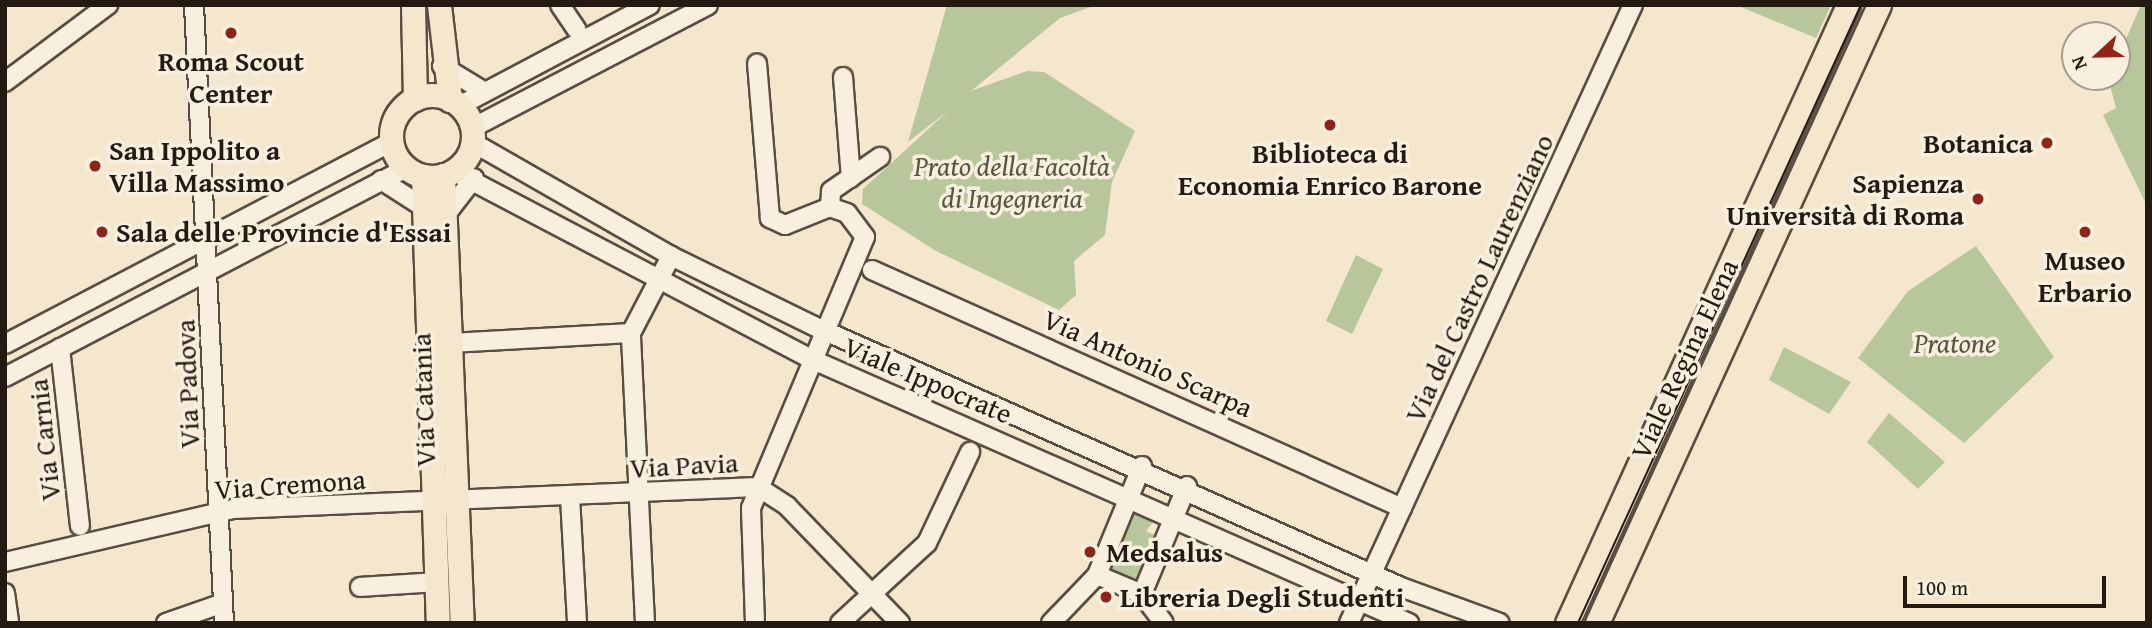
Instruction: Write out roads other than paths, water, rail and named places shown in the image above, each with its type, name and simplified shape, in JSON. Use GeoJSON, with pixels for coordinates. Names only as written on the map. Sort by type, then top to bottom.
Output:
{"type":"FeatureCollection","features":[{"type":"Feature","properties":{"kind":"main road"},"geometry":{"type":"LineString","coordinates":[[413,5],[415,99]]}},
{"type":"Feature","properties":{"kind":"main road"},"geometry":{"type":"LineString","coordinates":[[439,5],[442,66],[454,103],[472,135],[440,174],[391,142],[396,116],[415,99],[454,103]]}},
{"type":"Feature","properties":{"kind":"main road","name":"Viale Regina Elena"},"geometry":{"type":"LineString","coordinates":[[1567,623],[1848,5]]}},
{"type":"Feature","properties":{"kind":"main road","name":"Viale Regina Elena"},"geometry":{"type":"LineString","coordinates":[[1597,623],[1879,5]]}},
{"type":"Feature","properties":{"kind":"main road","name":"Via Catania"},"geometry":{"type":"LineString","coordinates":[[438,623],[431,503],[422,207],[440,174]]}},
{"type":"Feature","properties":{"kind":"main road","name":"Via Catania"},"geometry":{"type":"LineString","coordinates":[[440,174],[461,623]]}},
{"type":"Feature","properties":{"kind":"street"},"geometry":{"type":"LineString","coordinates":[[5,82],[107,5]]}},
{"type":"Feature","properties":{"kind":"street","name":"Via Padova"},"geometry":{"type":"LineString","coordinates":[[194,5],[208,238],[224,623]]}},
{"type":"Feature","properties":{"kind":"street"},"geometry":{"type":"LineString","coordinates":[[560,5],[577,30]]}},
{"type":"Feature","properties":{"kind":"street"},"geometry":{"type":"LineString","coordinates":[[454,103],[485,92],[650,5]]}},
{"type":"Feature","properties":{"kind":"street"},"geometry":{"type":"LineString","coordinates":[[472,135],[708,5]]}},
{"type":"Feature","properties":{"kind":"street","name":"Via del Castro Laurenziano"},"geometry":{"type":"LineString","coordinates":[[1349,623],[1633,5]]}},
{"type":"Feature","properties":{"kind":"street"},"geometry":{"type":"LineString","coordinates":[[601,31],[612,56]]}},
{"type":"Feature","properties":{"kind":"street"},"geometry":{"type":"LineString","coordinates":[[757,64],[774,222],[785,225],[830,207]]}},
{"type":"Feature","properties":{"kind":"street"},"geometry":{"type":"LineString","coordinates":[[442,66],[485,92]]}},
{"type":"Feature","properties":{"kind":"street"},"geometry":{"type":"LineString","coordinates":[[843,77],[851,178]]}},
{"type":"Feature","properties":{"kind":"street","name":"Viale Ippocrate"},"geometry":{"type":"LineString","coordinates":[[472,135],[671,256],[824,330],[1142,466],[1371,572],[1500,623]]}},
{"type":"Feature","properties":{"kind":"street"},"geometry":{"type":"LineString","coordinates":[[5,344],[391,142]]}},
{"type":"Feature","properties":{"kind":"street"},"geometry":{"type":"LineString","coordinates":[[830,207],[831,191],[880,157]]}},
{"type":"Feature","properties":{"kind":"street"},"geometry":{"type":"LineString","coordinates":[[5,377],[381,180],[440,174]]}},
{"type":"Feature","properties":{"kind":"street","name":"Viale Ippocrate"},"geometry":{"type":"LineString","coordinates":[[440,174],[811,359],[1131,495],[1400,620]]}},
{"type":"Feature","properties":{"kind":"street"},"geometry":{"type":"LineString","coordinates":[[381,180],[422,207]]}},
{"type":"Feature","properties":{"kind":"street"},"geometry":{"type":"LineString","coordinates":[[755,623],[752,532],[758,487],[811,359],[865,246],[856,222],[830,207]]}},
{"type":"Feature","properties":{"kind":"street"},"geometry":{"type":"LineString","coordinates":[[645,623],[631,332],[671,256]]}},
{"type":"Feature","properties":{"kind":"street","name":"Via Antonio Scarpa"},"geometry":{"type":"LineString","coordinates":[[872,270],[1402,508]]}},
{"type":"Feature","properties":{"kind":"street"},"geometry":{"type":"LineString","coordinates":[[450,343],[631,332]]}},
{"type":"Feature","properties":{"kind":"street","name":"Via Carnia"},"geometry":{"type":"LineString","coordinates":[[60,348],[80,526]]}},
{"type":"Feature","properties":{"kind":"street"},"geometry":{"type":"LineString","coordinates":[[840,623],[927,543],[970,452]]}},
{"type":"Feature","properties":{"kind":"street"},"geometry":{"type":"LineString","coordinates":[[1051,623],[1097,575],[1142,466]]}},
{"type":"Feature","properties":{"kind":"street"},"geometry":{"type":"LineString","coordinates":[[1142,594],[1187,486]]}},
{"type":"Feature","properties":{"kind":"street","name":"Via Pavia"},"geometry":{"type":"LineString","coordinates":[[457,502],[758,487],[787,506],[900,623]]}},
{"type":"Feature","properties":{"kind":"street"},"geometry":{"type":"LineString","coordinates":[[570,497],[577,623]]}},
{"type":"Feature","properties":{"kind":"street","name":"Via Cremona"},"geometry":{"type":"LineString","coordinates":[[5,562],[218,512],[457,502]]}},
{"type":"Feature","properties":{"kind":"street"},"geometry":{"type":"LineString","coordinates":[[1097,575],[1142,594],[1164,623]]}},
{"type":"Feature","properties":{"kind":"street"},"geometry":{"type":"LineString","coordinates":[[360,587],[437,582]]}},
{"type":"Feature","properties":{"kind":"street"},"geometry":{"type":"LineString","coordinates":[[5,593],[9,623]]}},
{"type":"Feature","properties":{"kind":"street"},"geometry":{"type":"LineString","coordinates":[[166,623],[223,603]]}},
{"type":"Feature","properties":{"kind":"tram line"},"geometry":{"type":"LineString","coordinates":[[1578,623],[1861,5]]}},
{"type":"Feature","properties":{"kind":"place","name":"Roma Scout Center"},"geometry":{"type":"Point","coordinates":[231,33]}},
{"type":"Feature","properties":{"kind":"place","name":"Biblioteca di Economia Enrico Barone"},"geometry":{"type":"Point","coordinates":[1330,125]}},
{"type":"Feature","properties":{"kind":"place","name":"Botanica"},"geometry":{"type":"Point","coordinates":[2047,143]}},
{"type":"Feature","properties":{"kind":"place","name":"San Ippolito a Villa Massimo"},"geometry":{"type":"Point","coordinates":[95,166]}},
{"type":"Feature","properties":{"kind":"place","name":"Sapienza Università di Roma"},"geometry":{"type":"Point","coordinates":[1978,199]}},
{"type":"Feature","properties":{"kind":"place","name":"Sala delle Provincie d'Essai"},"geometry":{"type":"Point","coordinates":[102,232]}},
{"type":"Feature","properties":{"kind":"place","name":"Museo Erbario"},"geometry":{"type":"Point","coordinates":[2085,232]}},
{"type":"Feature","properties":{"kind":"place","name":"Medsalus"},"geometry":{"type":"Point","coordinates":[1090,552]}},
{"type":"Feature","properties":{"kind":"place","name":"Libreria Degli Studenti"},"geometry":{"type":"Point","coordinates":[1106,597]}},
{"type":"Feature","properties":{"kind":"park label","name":"Prato della Facoltà di Ingegneria"},"geometry":{"type":"Point","coordinates":[1012,182]}},
{"type":"Feature","properties":{"kind":"park label","name":"Pratone"},"geometry":{"type":"Point","coordinates":[1955,343]}}]}
